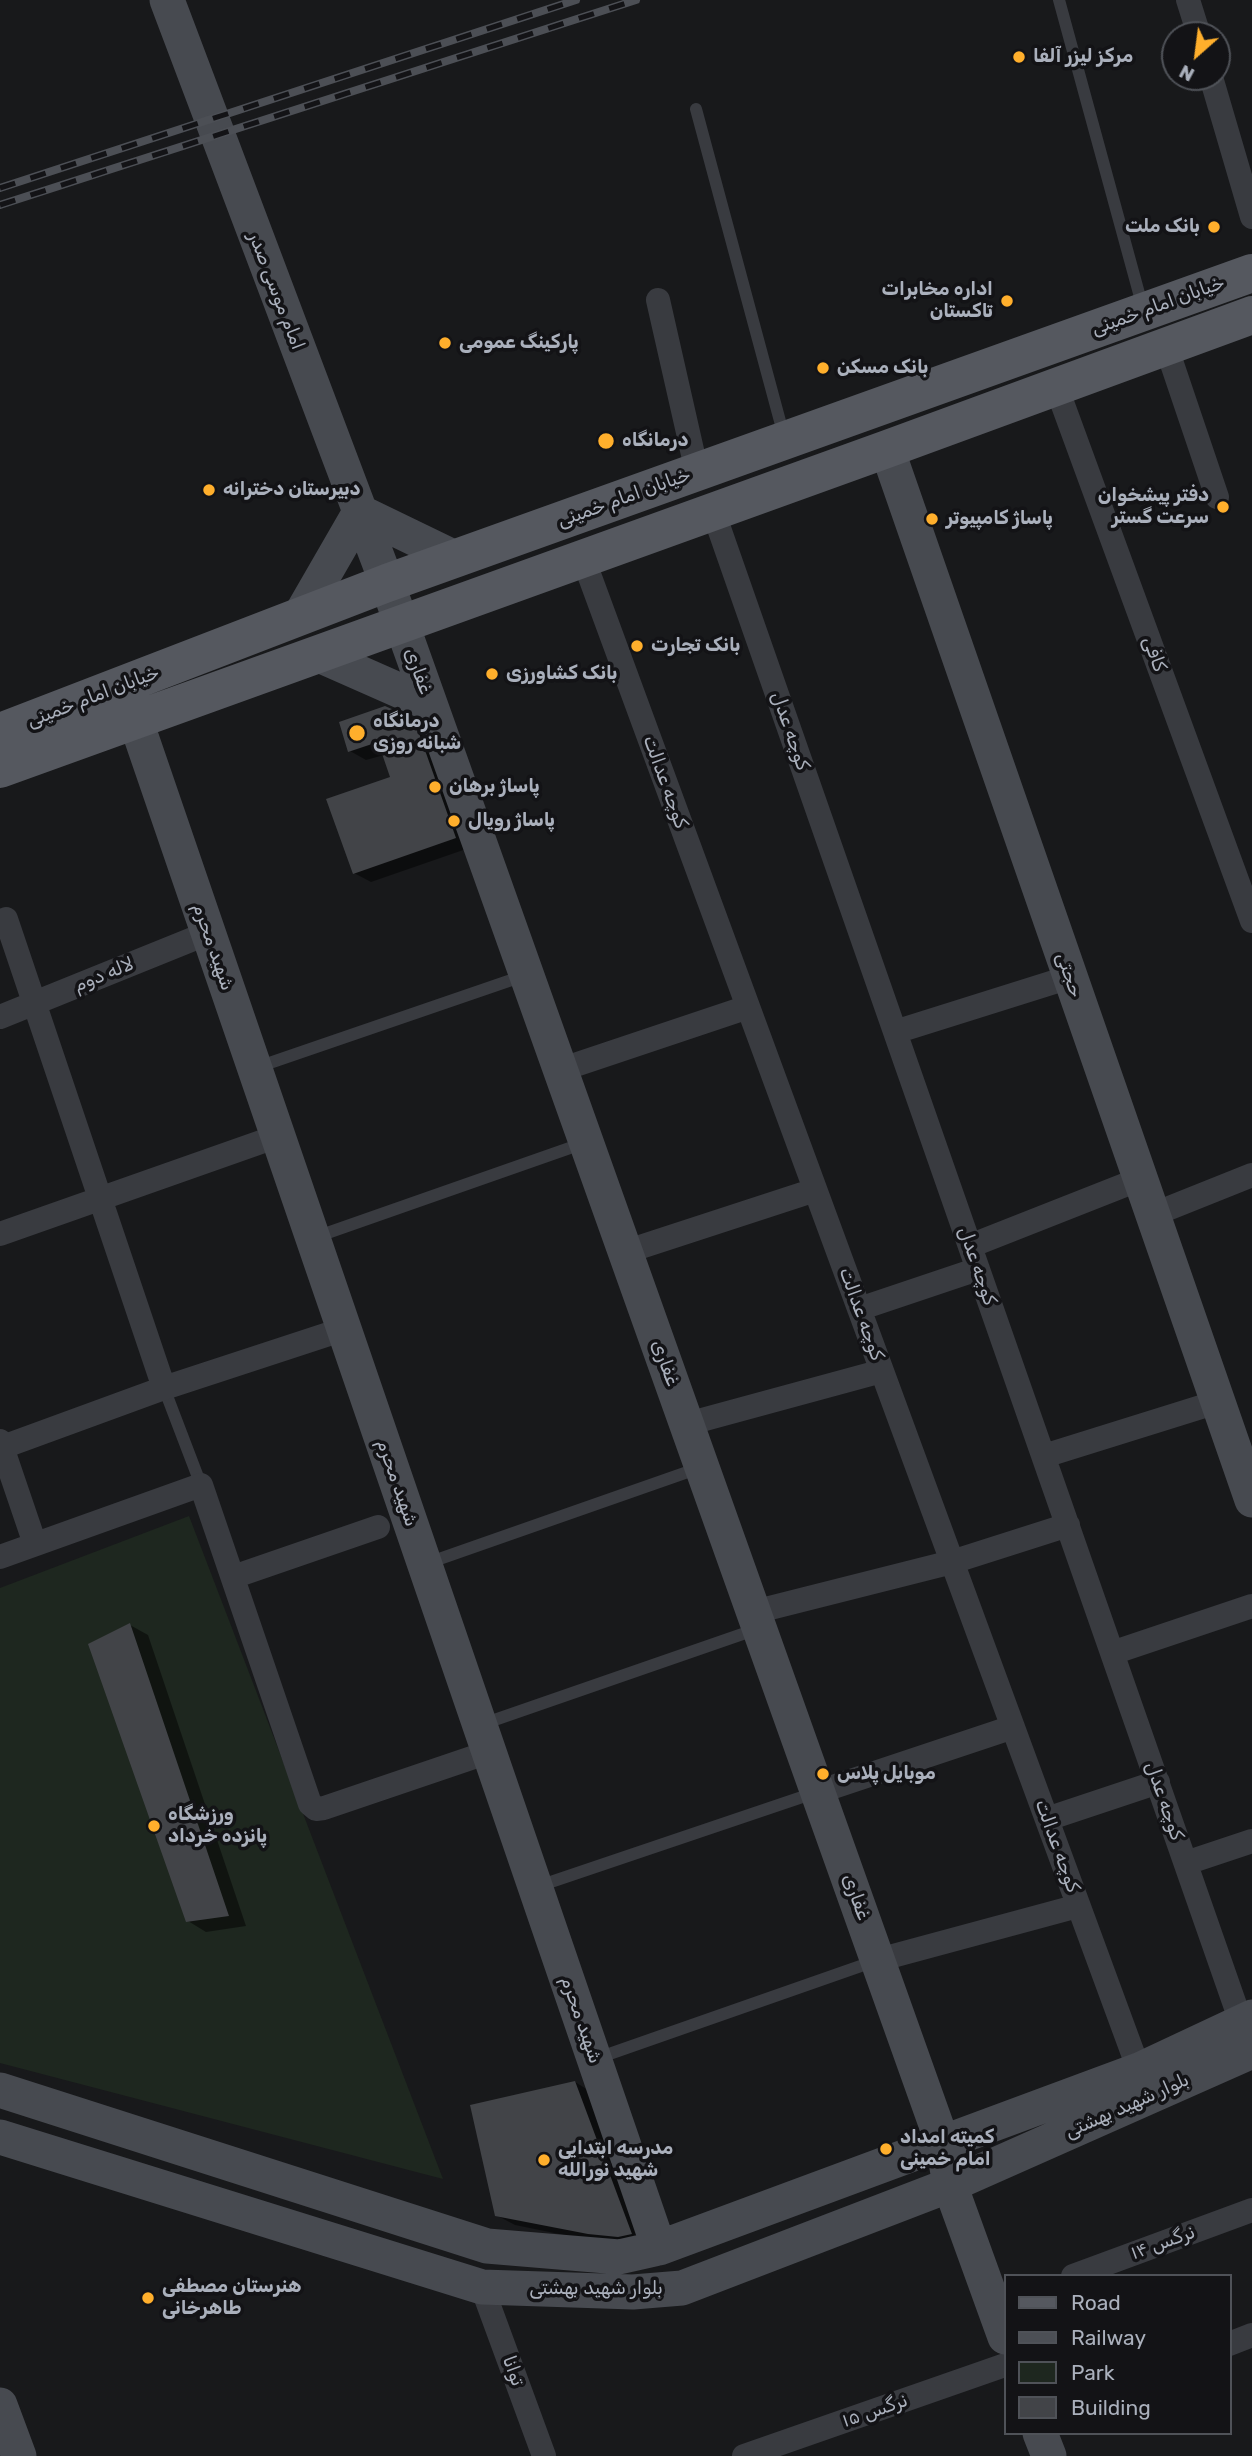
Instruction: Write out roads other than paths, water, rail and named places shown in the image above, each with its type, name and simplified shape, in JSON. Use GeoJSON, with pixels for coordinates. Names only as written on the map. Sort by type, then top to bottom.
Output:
{"type":"FeatureCollection","features":[{"type":"Feature","properties":{"kind":"main road","name":"خیابان امام خمینی"},"geometry":{"type":"LineString","coordinates":[[0,732],[455,558],[1252,272]]}},
{"type":"Feature","properties":{"kind":"main road","name":"خیابان امام خمینی"},"geometry":{"type":"LineString","coordinates":[[0,769],[1252,315]]}},
{"type":"Feature","properties":{"kind":"street","name":"امام موسی صدر"},"geometry":{"type":"LineString","coordinates":[[167,0],[387,583]]}},
{"type":"Feature","properties":{"kind":"street"},"geometry":{"type":"LineString","coordinates":[[1188,0],[1195,21]]}},
{"type":"Feature","properties":{"kind":"street"},"geometry":{"type":"LineString","coordinates":[[1215,91],[1252,217]]}},
{"type":"Feature","properties":{"kind":"street"},"geometry":{"type":"LineString","coordinates":[[659,300],[697,472]]}},
{"type":"Feature","properties":{"kind":"street"},"geometry":{"type":"LineString","coordinates":[[1166,346],[1217,497]]}},
{"type":"Feature","properties":{"kind":"street","name":"کافی"},"geometry":{"type":"LineString","coordinates":[[1056,386],[1252,921]]}},
{"type":"Feature","properties":{"kind":"street","name":"حجتی"},"geometry":{"type":"LineString","coordinates":[[887,449],[1217,1402],[1244,1448],[1252,1500]]}},
{"type":"Feature","properties":{"kind":"street","name":"کوچه عدل"},"geometry":{"type":"LineString","coordinates":[[713,511],[1112,1653],[1248,2030]]}},
{"type":"Feature","properties":{"kind":"street"},"geometry":{"type":"LineString","coordinates":[[300,616],[360,512],[455,558]]}},
{"type":"Feature","properties":{"kind":"street","name":"کوچه عدالت"},"geometry":{"type":"LineString","coordinates":[[583,558],[1139,2070]]}},
{"type":"Feature","properties":{"kind":"street","name":"غفاری"},"geometry":{"type":"LineString","coordinates":[[387,583],[943,2144],[950,2185]]}},
{"type":"Feature","properties":{"kind":"street"},"geometry":{"type":"LineString","coordinates":[[319,655],[430,704]]}},
{"type":"Feature","properties":{"kind":"street","name":"شهید محرم"},"geometry":{"type":"LineString","coordinates":[[135,719],[659,2248]]}},
{"type":"Feature","properties":{"kind":"street"},"geometry":{"type":"LineString","coordinates":[[6,919],[164,1388]]}},
{"type":"Feature","properties":{"kind":"street","name":"لاله دوم"},"geometry":{"type":"LineString","coordinates":[[0,1017],[208,933]]}},
{"type":"Feature","properties":{"kind":"street"},"geometry":{"type":"LineString","coordinates":[[895,1032],[1070,976]]}},
{"type":"Feature","properties":{"kind":"street"},"geometry":{"type":"LineString","coordinates":[[560,1070],[748,1007]]}},
{"type":"Feature","properties":{"kind":"street"},"geometry":{"type":"LineString","coordinates":[[0,1234],[278,1136]]}},
{"type":"Feature","properties":{"kind":"street"},"geometry":{"type":"LineString","coordinates":[[1152,1215],[1252,1175]]}},
{"type":"Feature","properties":{"kind":"street"},"geometry":{"type":"LineString","coordinates":[[859,1309],[1140,1179]]}},
{"type":"Feature","properties":{"kind":"street"},"geometry":{"type":"LineString","coordinates":[[625,1252],[815,1190]]}},
{"type":"Feature","properties":{"kind":"street"},"geometry":{"type":"LineString","coordinates":[[35,1544],[1,1446],[164,1388],[344,1329]]}},
{"type":"Feature","properties":{"kind":"street"},"geometry":{"type":"LineString","coordinates":[[687,1424],[882,1371]]}},
{"type":"Feature","properties":{"kind":"street"},"geometry":{"type":"LineString","coordinates":[[1044,1456],[1217,1402]]}},
{"type":"Feature","properties":{"kind":"street"},"geometry":{"type":"LineString","coordinates":[[0,1557],[201,1485],[310,1804],[316,1809],[324,1808],[485,1739]]}},
{"type":"Feature","properties":{"kind":"street"},"geometry":{"type":"LineString","coordinates":[[757,1620],[1068,1525]]}},
{"type":"Feature","properties":{"kind":"street"},"geometry":{"type":"LineString","coordinates":[[233,1577],[378,1527]]}},
{"type":"Feature","properties":{"kind":"street"},"geometry":{"type":"LineString","coordinates":[[1112,1653],[1252,1606]]}},
{"type":"Feature","properties":{"kind":"street"},"geometry":{"type":"LineString","coordinates":[[818,1791],[1013,1727]]}},
{"type":"Feature","properties":{"kind":"street"},"geometry":{"type":"LineString","coordinates":[[1047,1819],[1158,1782]]}},
{"type":"Feature","properties":{"kind":"street"},"geometry":{"type":"LineString","coordinates":[[1186,1863],[1252,1841]]}},
{"type":"Feature","properties":{"kind":"street"},"geometry":{"type":"LineString","coordinates":[[878,1960],[1078,1906]]}},
{"type":"Feature","properties":{"kind":"street","name":"بلوار شهید بهشتی"},"geometry":{"type":"LineString","coordinates":[[0,2090],[487,2246],[619,2257],[659,2248],[1248,2030]]}},
{"type":"Feature","properties":{"kind":"street","name":"بلوار شهید بهشتی"},"geometry":{"type":"LineString","coordinates":[[0,2137],[482,2287],[633,2292],[682,2288],[950,2185],[1248,2030]]}},
{"type":"Feature","properties":{"kind":"street"},"geometry":{"type":"LineString","coordinates":[[950,2185],[1001,2314]]}},
{"type":"Feature","properties":{"kind":"street","name":"نرگس ۱۴"},"geometry":{"type":"LineString","coordinates":[[1078,2274],[1252,2210]]}},
{"type":"Feature","properties":{"kind":"street","name":"توانا"},"geometry":{"type":"LineString","coordinates":[[482,2287],[544,2456]]}},
{"type":"Feature","properties":{"kind":"street"},"geometry":{"type":"LineString","coordinates":[[1231,2343],[1252,2335]]}},
{"type":"Feature","properties":{"kind":"street","name":"نرگس ۱۵"},"geometry":{"type":"LineString","coordinates":[[744,2456],[1004,2365]]}},
{"type":"Feature","properties":{"kind":"street"},"geometry":{"type":"LineString","coordinates":[[0,2405],[19,2456]]}},
{"type":"Feature","properties":{"kind":"street"},"geometry":{"type":"LineString","coordinates":[[1041,2435],[1049,2456]]}},
{"type":"Feature","properties":{"kind":"lane"},"geometry":{"type":"LineString","coordinates":[[1059,0],[1144,311]]}},
{"type":"Feature","properties":{"kind":"lane"},"geometry":{"type":"LineString","coordinates":[[696,109],[785,440]]}},
{"type":"Feature","properties":{"kind":"lane"},"geometry":{"type":"LineString","coordinates":[[255,1068],[526,975]]}},
{"type":"Feature","properties":{"kind":"lane"},"geometry":{"type":"LineString","coordinates":[[313,1238],[586,1142]]}},
{"type":"Feature","properties":{"kind":"lane"},"geometry":{"type":"LineString","coordinates":[[164,1388],[201,1485]]}},
{"type":"Feature","properties":{"kind":"lane"},"geometry":{"type":"LineString","coordinates":[[425,1564],[702,1467]]}},
{"type":"Feature","properties":{"kind":"lane"},"geometry":{"type":"LineString","coordinates":[[485,1739],[757,1620]]}},
{"type":"Feature","properties":{"kind":"lane"},"geometry":{"type":"LineString","coordinates":[[536,1887],[818,1791]]}},
{"type":"Feature","properties":{"kind":"lane"},"geometry":{"type":"LineString","coordinates":[[594,2059],[878,1960]]}},
{"type":"Feature","properties":{"kind":"railway"},"geometry":{"type":"LineString","coordinates":[[0,188],[576,0]]}},
{"type":"Feature","properties":{"kind":"railway"},"geometry":{"type":"LineString","coordinates":[[0,205],[636,0]]}},
{"type":"Feature","properties":{"kind":"place","name":"مرکز لیزر آلفا"},"geometry":{"type":"Point","coordinates":[1019,57]}},
{"type":"Feature","properties":{"kind":"place","name":"بانک ملت"},"geometry":{"type":"Point","coordinates":[1214,227]}},
{"type":"Feature","properties":{"kind":"place","name":"اداره مخابرات تاکستان"},"geometry":{"type":"Point","coordinates":[1007,301]}},
{"type":"Feature","properties":{"kind":"place","name":"پارکینگ عمومی"},"geometry":{"type":"Point","coordinates":[445,343]}},
{"type":"Feature","properties":{"kind":"place","name":"بانک مسکن"},"geometry":{"type":"Point","coordinates":[823,368]}},
{"type":"Feature","properties":{"kind":"place","name":"درمانگاه"},"geometry":{"type":"Point","coordinates":[606,441]}},
{"type":"Feature","properties":{"kind":"place","name":"دبیرستان دخترانه"},"geometry":{"type":"Point","coordinates":[209,490]}},
{"type":"Feature","properties":{"kind":"place","name":"دفتر پیشخوان سرعت گستر"},"geometry":{"type":"Point","coordinates":[1223,507]}},
{"type":"Feature","properties":{"kind":"place","name":"پاساژ کامپیوتر"},"geometry":{"type":"Point","coordinates":[932,519]}},
{"type":"Feature","properties":{"kind":"place","name":"بانک تجارت"},"geometry":{"type":"Point","coordinates":[637,646]}},
{"type":"Feature","properties":{"kind":"place","name":"بانک کشاورزی"},"geometry":{"type":"Point","coordinates":[492,674]}},
{"type":"Feature","properties":{"kind":"place","name":"درمانگاه شبانه روزی"},"geometry":{"type":"Point","coordinates":[357,733]}},
{"type":"Feature","properties":{"kind":"place","name":"پاساژ برهان"},"geometry":{"type":"Point","coordinates":[435,787]}},
{"type":"Feature","properties":{"kind":"place","name":"پاساژ رویال"},"geometry":{"type":"Point","coordinates":[454,821]}},
{"type":"Feature","properties":{"kind":"place","name":"موبایل پلاس"},"geometry":{"type":"Point","coordinates":[823,1774]}},
{"type":"Feature","properties":{"kind":"place","name":"ورزشگاه پانزده خرداد"},"geometry":{"type":"Point","coordinates":[154,1826]}},
{"type":"Feature","properties":{"kind":"place","name":"کمیته امداد امام خمینی"},"geometry":{"type":"Point","coordinates":[886,2149]}},
{"type":"Feature","properties":{"kind":"place","name":"مدرسه ابتدایی شهید نورالله"},"geometry":{"type":"Point","coordinates":[544,2160]}},
{"type":"Feature","properties":{"kind":"place","name":"هنرستان مصطفی طاهرخانی"},"geometry":{"type":"Point","coordinates":[148,2298]}}]}
